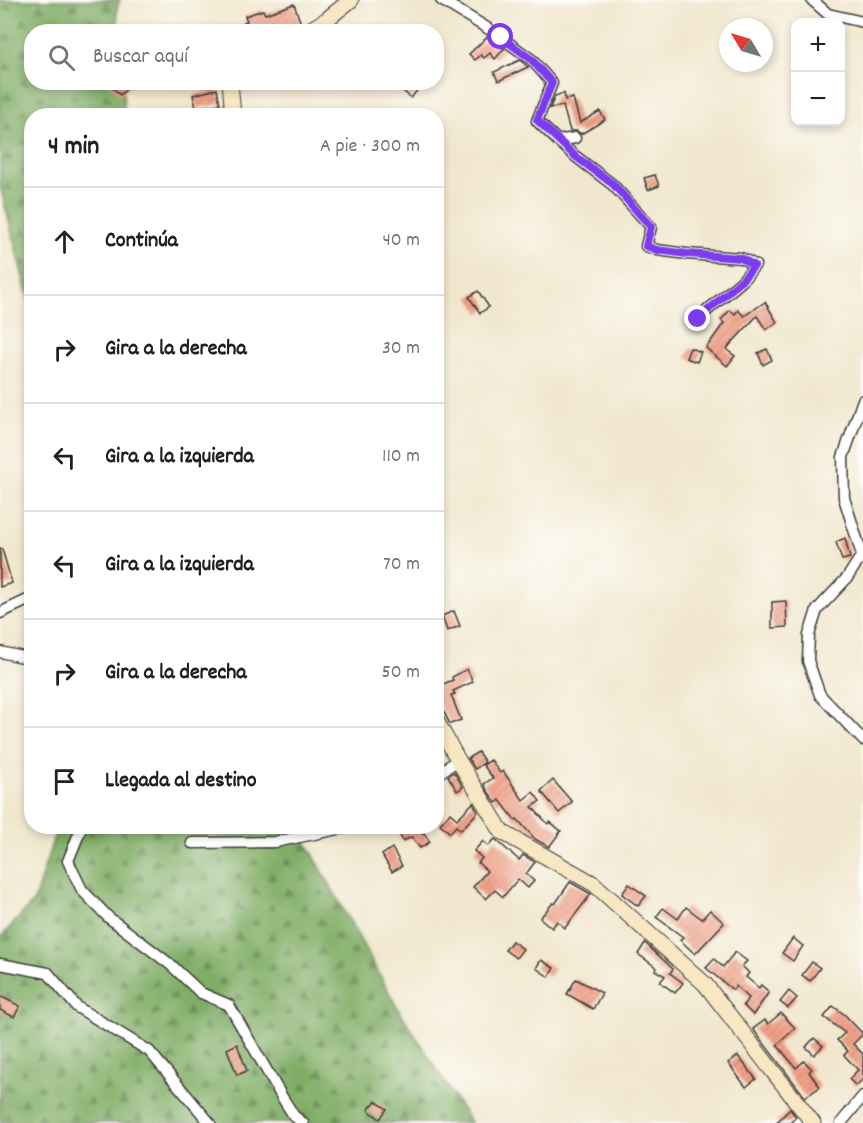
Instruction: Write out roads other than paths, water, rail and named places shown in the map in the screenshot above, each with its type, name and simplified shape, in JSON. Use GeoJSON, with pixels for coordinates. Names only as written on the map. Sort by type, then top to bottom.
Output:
{"type":"FeatureCollection","features":[{"type":"Feature","properties":{"kind":"street"},"geometry":{"type":"LineString","coordinates":[[319,24],[351,0]]}},
{"type":"Feature","properties":{"kind":"street"},"geometry":{"type":"LineString","coordinates":[[441,0],[492,31],[531,59],[552,83],[537,120],[575,156],[613,184],[644,218],[651,227],[646,246],[657,250],[687,254],[741,258],[754,266],[742,280],[698,319]]}},
{"type":"Feature","properties":{"kind":"street"},"geometry":{"type":"LineString","coordinates":[[812,0],[828,14],[863,22]]}},
{"type":"Feature","properties":{"kind":"street"},"geometry":{"type":"LineString","coordinates":[[231,90],[232,108]]}},
{"type":"Feature","properties":{"kind":"street"},"geometry":{"type":"LineString","coordinates":[[558,141],[575,138]]}},
{"type":"Feature","properties":{"kind":"street"},"geometry":{"type":"LineString","coordinates":[[863,400],[843,457],[844,498],[862,555],[847,578],[817,610],[809,635],[808,661],[820,695],[863,740]]}},
{"type":"Feature","properties":{"kind":"street"},"geometry":{"type":"LineString","coordinates":[[0,613],[24,602]]}},
{"type":"Feature","properties":{"kind":"street"},"geometry":{"type":"LineString","coordinates":[[0,652],[24,657]]}},
{"type":"Feature","properties":{"kind":"street"},"geometry":{"type":"LineString","coordinates":[[444,735],[502,832],[594,884],[705,984],[813,1123]]}},
{"type":"Feature","properties":{"kind":"street"},"geometry":{"type":"LineString","coordinates":[[444,770],[458,760]]}},
{"type":"Feature","properties":{"kind":"street"},"geometry":{"type":"LineString","coordinates":[[79,834],[68,861],[82,890],[108,917],[171,965],[201,993],[229,1005],[282,1097],[294,1116],[303,1123]]}},
{"type":"Feature","properties":{"kind":"street"},"geometry":{"type":"LineString","coordinates":[[192,843],[275,842],[314,834]]}},
{"type":"Feature","properties":{"kind":"street"},"geometry":{"type":"LineString","coordinates":[[0,964],[48,973],[77,1007],[149,1052],[210,1123]]}},
{"type":"Feature","properties":{"kind":"street"},"geometry":{"type":"LineString","coordinates":[[841,1123],[863,1096]]}}]}
